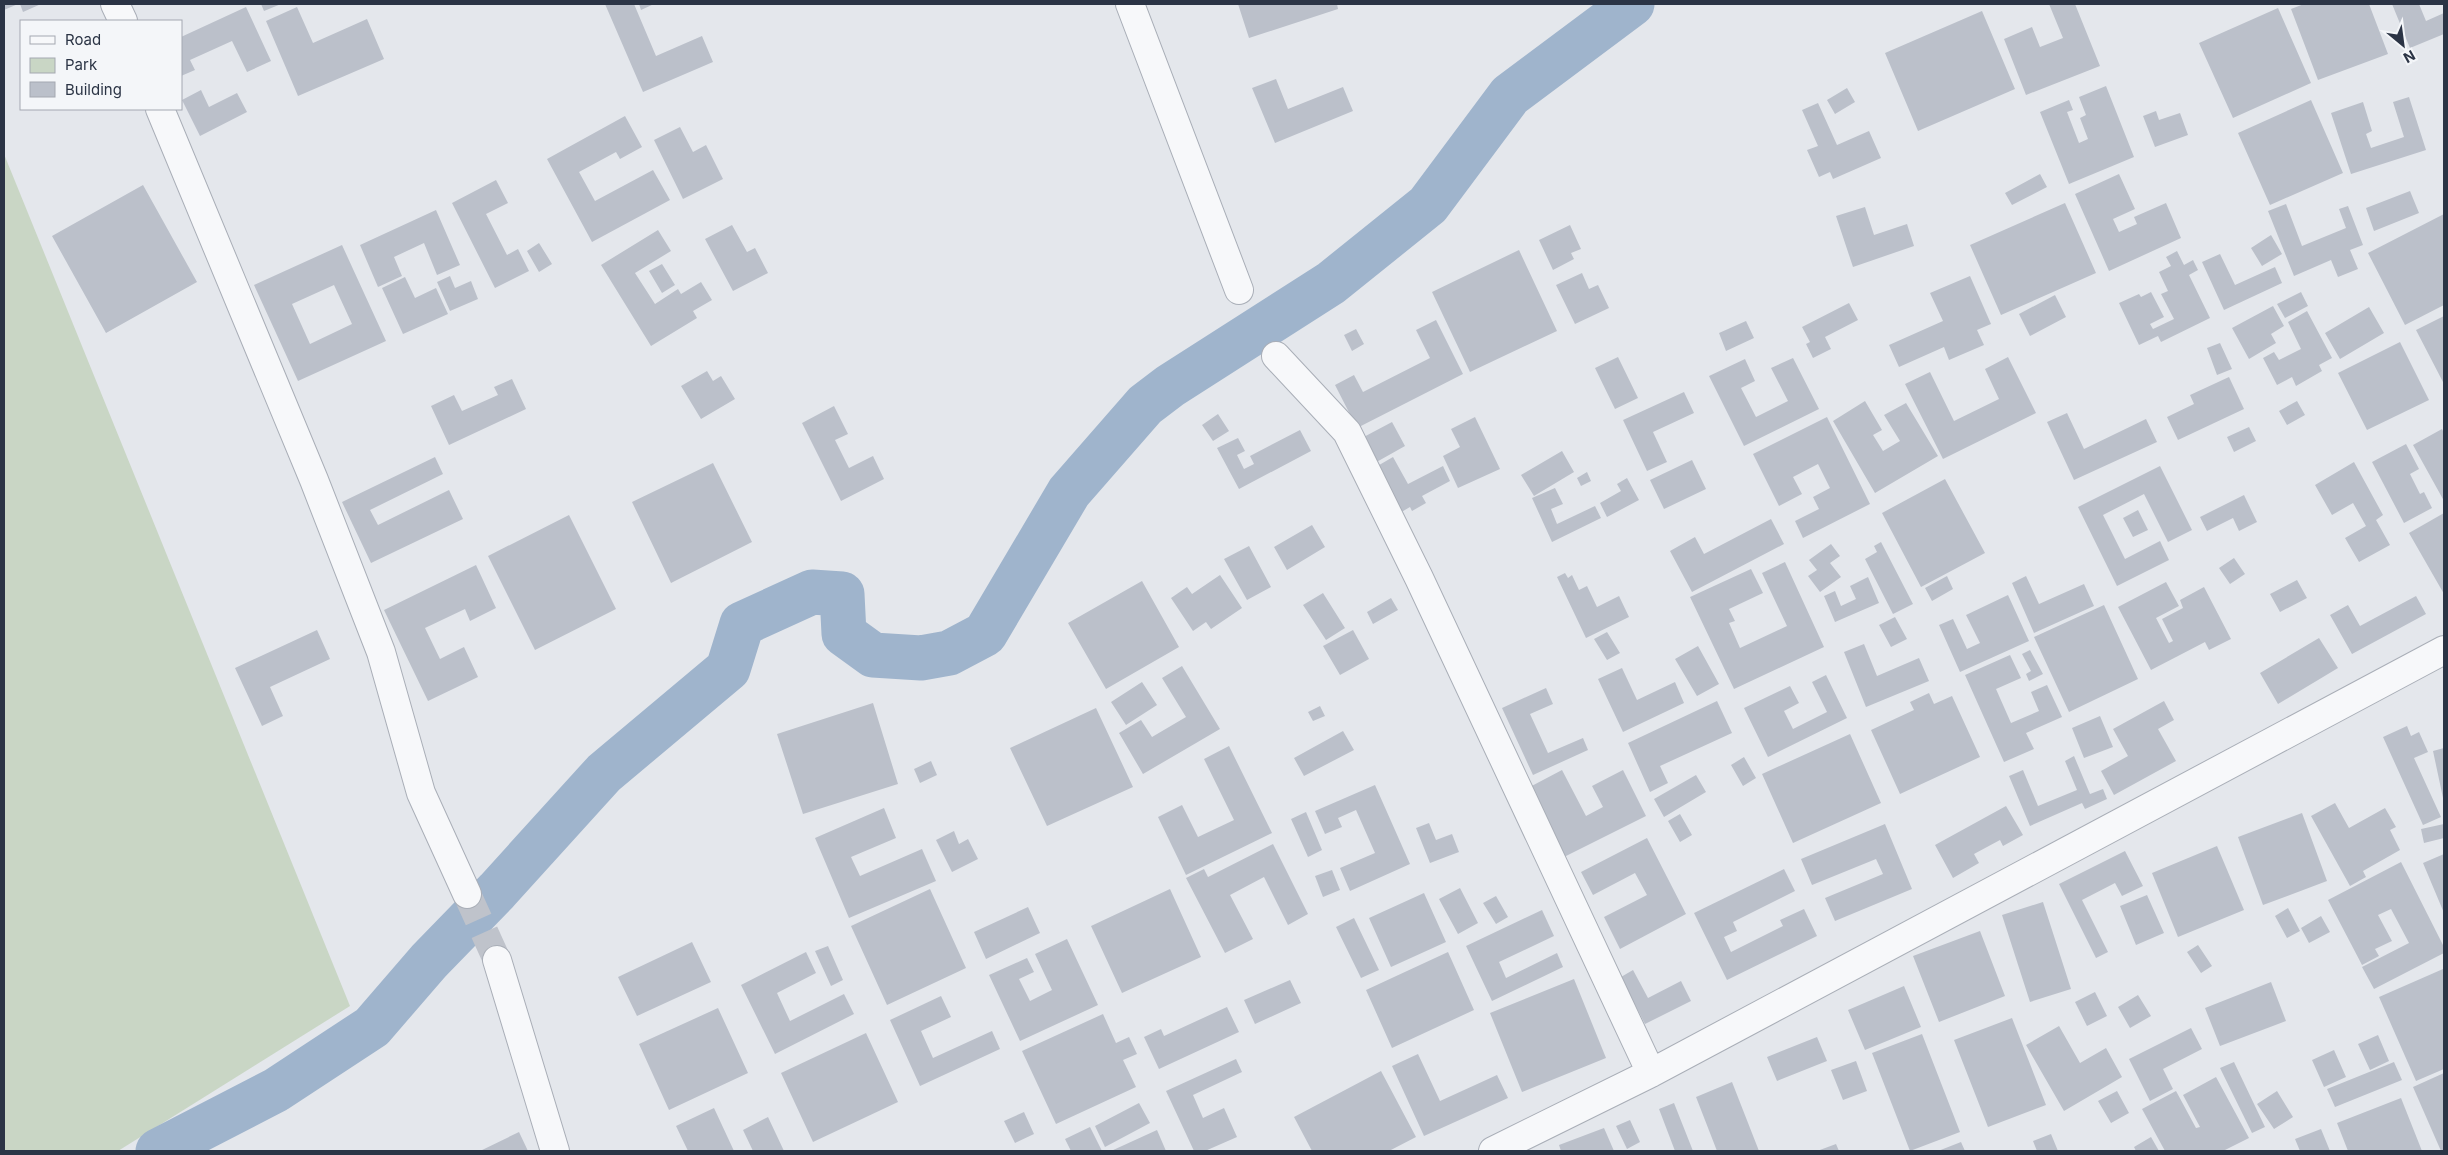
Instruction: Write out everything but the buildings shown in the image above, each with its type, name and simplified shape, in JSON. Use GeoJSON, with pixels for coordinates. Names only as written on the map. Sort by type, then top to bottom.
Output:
{"type":"FeatureCollection","features":[{"type":"Feature","properties":{"kind":"street"},"geometry":{"type":"LineString","coordinates":[[115,4],[123,20]]}},
{"type":"Feature","properties":{"kind":"street"},"geometry":{"type":"LineString","coordinates":[[1130,4],[1239,290]]}},
{"type":"Feature","properties":{"kind":"street"},"geometry":{"type":"LineString","coordinates":[[160,110],[314,480],[381,652],[421,793],[467,894]]}},
{"type":"Feature","properties":{"kind":"street"},"geometry":{"type":"LineString","coordinates":[[1276,356],[1347,432],[1420,578],[1651,1073]]}},
{"type":"Feature","properties":{"kind":"street"},"geometry":{"type":"LineString","coordinates":[[1493,1151],[1538,1141],[1651,1073],[2444,650]]}},
{"type":"Feature","properties":{"kind":"street"},"geometry":{"type":"LineString","coordinates":[[498,960],[555,1151]]}},
{"type":"Feature","properties":{"kind":"green space"},"geometry":{"type":"Polygon","coordinates":[[[4,154],[350,1006],[118,1151],[4,1151],[4,154]]]}},
{"type":"Feature","properties":{"kind":"waterway"},"geometry":{"type":"LineString","coordinates":[[158,1151],[276,1090],[372,1027],[429,961],[497,891],[604,773],[728,669],[742,624],[812,592],[842,594],[844,634],[873,655],[921,658],[949,653],[985,634],[1069,492],[1145,405],[1170,386],[1331,283],[1428,205],[1510,95],[1632,4]]}},
{"type":"Feature","properties":{"kind":"tunnel"},"geometry":{"type":"LineString","coordinates":[[467,894],[497,960]]}}]}
